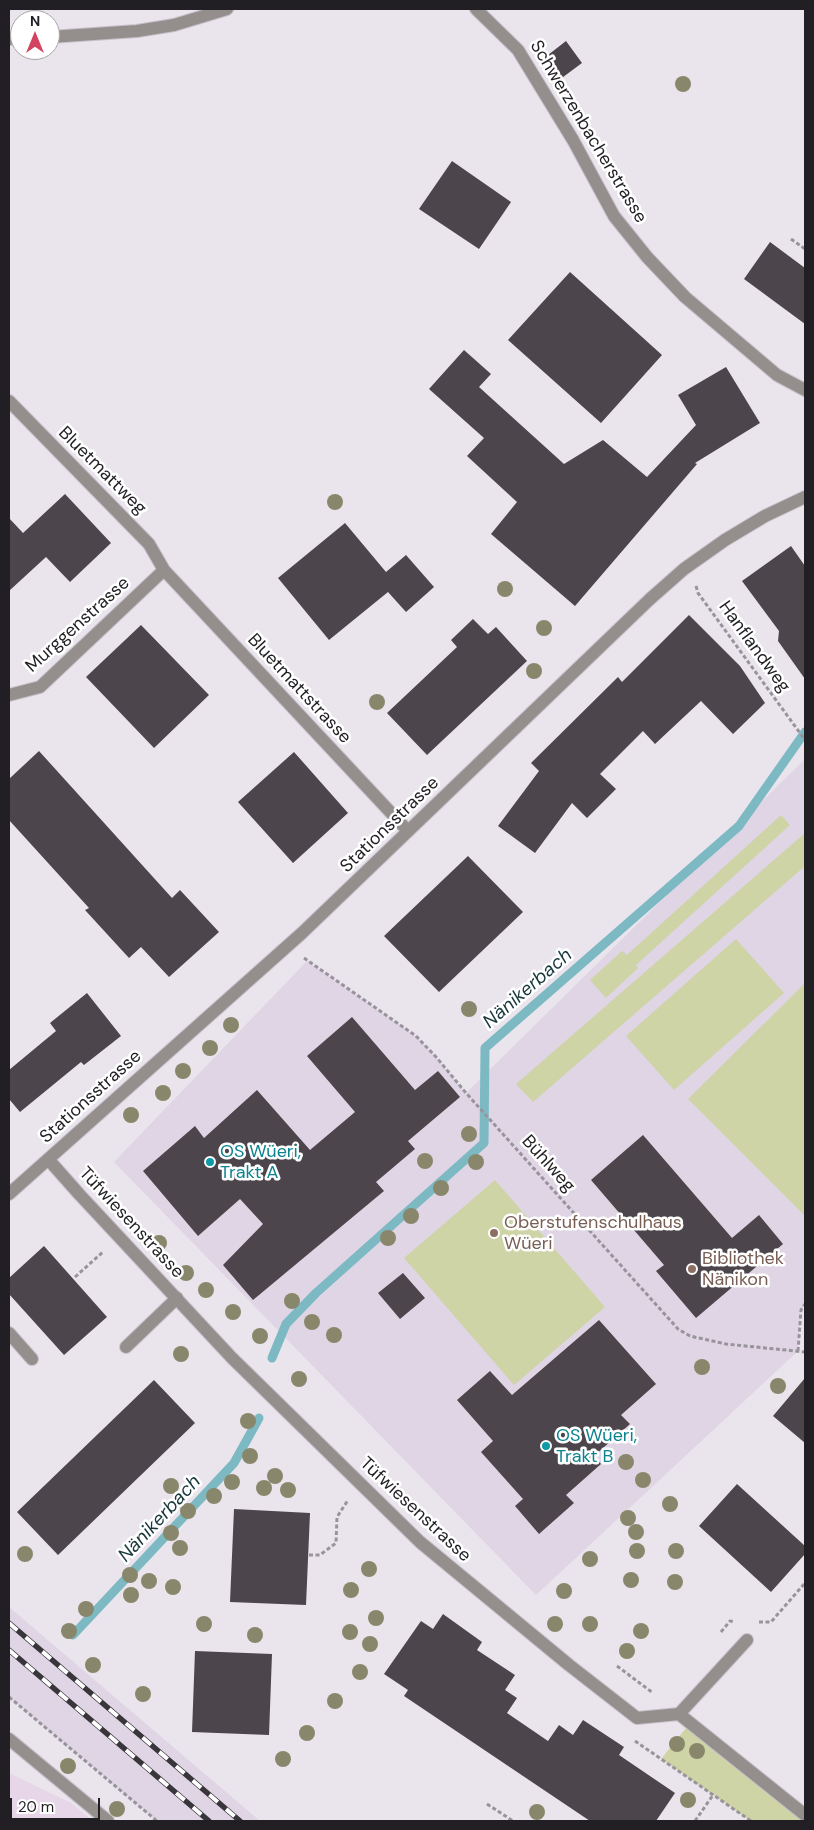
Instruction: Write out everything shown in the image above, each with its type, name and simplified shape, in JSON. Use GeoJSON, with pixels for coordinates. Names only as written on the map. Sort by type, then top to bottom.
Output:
{"type":"FeatureCollection","features":[{"type":"Feature","properties":{"kind":"street"},"geometry":{"type":"LineString","coordinates":[[60,35],[137,31],[174,25],[227,9]]}},
{"type":"Feature","properties":{"kind":"street","name":"Schwerzenbacherstrasse"},"geometry":{"type":"LineString","coordinates":[[476,9],[518,50],[573,140],[614,216],[647,257],[685,297],[777,375],[805,390]]}},
{"type":"Feature","properties":{"kind":"street","name":"Bluetmattweg"},"geometry":{"type":"LineString","coordinates":[[9,401],[149,544],[164,570]]}},
{"type":"Feature","properties":{"kind":"street","name":"Stationsstrasse"},"geometry":{"type":"LineString","coordinates":[[10,1192],[290,943],[650,599],[684,569],[725,540],[765,516],[805,497]]}},
{"type":"Feature","properties":{"kind":"street","name":"Murggenstrasse"},"geometry":{"type":"LineString","coordinates":[[9,695],[40,687],[164,570]]}},
{"type":"Feature","properties":{"kind":"street","name":"Bluetmattstrasse"},"geometry":{"type":"LineString","coordinates":[[164,570],[408,832]]}},
{"type":"Feature","properties":{"kind":"street","name":"Tüfwiesenstrasse"},"geometry":{"type":"LineString","coordinates":[[48,1158],[79,1194],[232,1358],[420,1542],[636,1718],[678,1714]]}},
{"type":"Feature","properties":{"kind":"street"},"geometry":{"type":"LineString","coordinates":[[126,1347],[177,1298]]}},
{"type":"Feature","properties":{"kind":"street"},"geometry":{"type":"LineString","coordinates":[[9,1333],[32,1359]]}},
{"type":"Feature","properties":{"kind":"street"},"geometry":{"type":"LineString","coordinates":[[747,1640],[678,1714],[805,1815]]}},
{"type":"Feature","properties":{"kind":"street"},"geometry":{"type":"LineString","coordinates":[[9,1738],[108,1821]]}},
{"type":"Feature","properties":{"kind":"path"},"geometry":{"type":"LineString","coordinates":[[791,239],[805,249]]}},
{"type":"Feature","properties":{"kind":"path","name":"Hanflandweg"},"geometry":{"type":"LineString","coordinates":[[684,569],[696,584],[698,594],[805,740]]}},
{"type":"Feature","properties":{"kind":"path","name":"Bühlweg"},"geometry":{"type":"LineString","coordinates":[[290,943],[307,961],[416,1036],[678,1329],[690,1336],[718,1343],[805,1352]]}},
{"type":"Feature","properties":{"kind":"path"},"geometry":{"type":"LineString","coordinates":[[75,1277],[104,1250]]}},
{"type":"Feature","properties":{"kind":"path"},"geometry":{"type":"LineString","coordinates":[[798,1351],[801,1310],[805,1304]]}},
{"type":"Feature","properties":{"kind":"path"},"geometry":{"type":"LineString","coordinates":[[309,1555],[320,1555],[336,1543],[337,1517],[351,1495]]}},
{"type":"Feature","properties":{"kind":"path"},"geometry":{"type":"LineString","coordinates":[[617,1666],[678,1714]]}},
{"type":"Feature","properties":{"kind":"path"},"geometry":{"type":"LineString","coordinates":[[9,1699],[15,1702],[156,1821]]}},
{"type":"Feature","properties":{"kind":"path"},"geometry":{"type":"LineString","coordinates":[[629,1736],[751,1821]]}},
{"type":"Feature","properties":{"kind":"path"},"geometry":{"type":"LineString","coordinates":[[695,1821],[713,1795]]}},
{"type":"Feature","properties":{"kind":"path"},"geometry":{"type":"LineString","coordinates":[[488,1804],[513,1821]]}},
{"type":"Feature","properties":{"kind":"shaded area","name":"Oberstufenschulhaus Wüeri"},"geometry":{"type":"Polygon","coordinates":[[[805,759],[805,1304],[801,1311],[798,1351],[536,1595],[114,1162],[307,961],[416,1036],[466,1093],[805,759]]]}},
{"type":"Feature","properties":{"kind":"shaded area"},"geometry":{"type":"Polygon","coordinates":[[[9,1607],[260,1821],[157,1821],[9,1697],[9,1607]]]}},
{"type":"Feature","properties":{"kind":"shaded area"},"geometry":{"type":"Polygon","coordinates":[[[9,1773],[71,1803],[93,1821],[9,1821],[9,1773]]]}},
{"type":"Feature","properties":{"kind":"green space"},"geometry":{"type":"Polygon","coordinates":[[[781,815],[790,825],[636,965],[638,968],[606,998],[590,980],[622,951],[627,955],[781,815]]]}},
{"type":"Feature","properties":{"kind":"green space"},"geometry":{"type":"Polygon","coordinates":[[[805,833],[805,866],[533,1102],[516,1084],[805,833]]]}},
{"type":"Feature","properties":{"kind":"green space"},"geometry":{"type":"Polygon","coordinates":[[[736,939],[784,993],[674,1090],[626,1036],[736,939]]]}},
{"type":"Feature","properties":{"kind":"green space"},"geometry":{"type":"Polygon","coordinates":[[[805,983],[805,1216],[688,1099],[805,983]]]}},
{"type":"Feature","properties":{"kind":"green space"},"geometry":{"type":"Polygon","coordinates":[[[495,1180],[605,1307],[514,1385],[404,1258],[495,1180]]]}},
{"type":"Feature","properties":{"kind":"green space"},"geometry":{"type":"Polygon","coordinates":[[[690,1723],[805,1815],[805,1821],[751,1821],[661,1759],[690,1723]]]}},
{"type":"Feature","properties":{"kind":"building"},"geometry":{"type":"Polygon","coordinates":[[[566,41],[582,63],[555,83],[539,62],[566,41]]]}},
{"type":"Feature","properties":{"kind":"building"},"geometry":{"type":"Polygon","coordinates":[[[452,161],[511,202],[479,249],[419,209],[452,161]]]}},
{"type":"Feature","properties":{"kind":"building"},"geometry":{"type":"Polygon","coordinates":[[[770,242],[805,268],[805,324],[744,279],[770,242]]]}},
{"type":"Feature","properties":{"kind":"building"},"geometry":{"type":"Polygon","coordinates":[[[570,272],[662,355],[601,423],[508,340],[570,272]]]}},
{"type":"Feature","properties":{"kind":"building"},"geometry":{"type":"Polygon","coordinates":[[[464,350],[491,374],[479,387],[564,464],[603,440],[647,477],[696,425],[678,395],[726,367],[760,423],[695,463],[697,464],[575,606],[491,534],[517,502],[467,456],[484,438],[429,389],[464,350]]]}},
{"type":"Feature","properties":{"kind":"building"},"geometry":{"type":"Polygon","coordinates":[[[65,494],[111,543],[70,582],[46,557],[9,591],[9,518],[23,533],[65,494]]]}},
{"type":"Feature","properties":{"kind":"building"},"geometry":{"type":"Polygon","coordinates":[[[345,523],[386,572],[406,555],[434,587],[406,612],[388,592],[329,640],[278,578],[345,523]]]}},
{"type":"Feature","properties":{"kind":"building"},"geometry":{"type":"Polygon","coordinates":[[[791,546],[805,566],[805,679],[778,641],[779,631],[742,581],[791,546]]]}},
{"type":"Feature","properties":{"kind":"building"},"geometry":{"type":"Polygon","coordinates":[[[689,615],[740,666],[765,703],[733,734],[701,701],[655,744],[643,731],[600,774],[616,789],[587,818],[572,803],[535,853],[498,826],[539,771],[531,763],[618,677],[622,682],[689,615]]]}},
{"type":"Feature","properties":{"kind":"building"},"geometry":{"type":"Polygon","coordinates":[[[473,619],[488,634],[496,627],[527,661],[427,755],[387,713],[457,647],[451,640],[473,619]]]}},
{"type":"Feature","properties":{"kind":"building"},"geometry":{"type":"Polygon","coordinates":[[[141,625],[209,695],[154,748],[86,677],[141,625]]]}},
{"type":"Feature","properties":{"kind":"building"},"geometry":{"type":"Polygon","coordinates":[[[39,751],[172,898],[180,890],[219,932],[169,977],[141,947],[129,958],[85,910],[89,908],[9,820],[9,779],[39,751]]]}},
{"type":"Feature","properties":{"kind":"building"},"geometry":{"type":"Polygon","coordinates":[[[294,752],[348,813],[293,863],[238,802],[294,752]]]}},
{"type":"Feature","properties":{"kind":"building"},"geometry":{"type":"Polygon","coordinates":[[[468,856],[523,912],[439,992],[384,936],[468,856]]]}},
{"type":"Feature","properties":{"kind":"building"},"geometry":{"type":"Polygon","coordinates":[[[87,993],[121,1036],[84,1065],[81,1062],[20,1112],[9,1099],[9,1070],[56,1031],[50,1023],[87,993]]]}},
{"type":"Feature","properties":{"kind":"building","name":"OS Wüeri, Trakt A"},"geometry":{"type":"Polygon","coordinates":[[[352,1017],[415,1090],[438,1071],[460,1097],[408,1141],[415,1149],[376,1182],[384,1191],[253,1300],[223,1265],[263,1224],[240,1199],[198,1236],[143,1171],[195,1126],[204,1138],[257,1090],[310,1150],[355,1112],[307,1056],[352,1017]]]}},
{"type":"Feature","properties":{"kind":"building"},"geometry":{"type":"Polygon","coordinates":[[[643,1135],[732,1238],[759,1215],[783,1244],[696,1318],[656,1271],[664,1265],[591,1180],[643,1135]]]}},
{"type":"Feature","properties":{"kind":"building"},"geometry":{"type":"Polygon","coordinates":[[[44,1246],[107,1317],[64,1355],[9,1294],[9,1278],[44,1246]]]}},
{"type":"Feature","properties":{"kind":"building"},"geometry":{"type":"Polygon","coordinates":[[[403,1273],[425,1298],[400,1319],[378,1293],[403,1273]]]}},
{"type":"Feature","properties":{"kind":"building","name":"OS Wüeri, Trakt B"},"geometry":{"type":"Polygon","coordinates":[[[599,1320],[656,1384],[621,1415],[630,1424],[594,1456],[601,1464],[566,1495],[574,1503],[539,1534],[515,1506],[523,1499],[481,1452],[493,1441],[457,1400],[490,1371],[512,1395],[599,1320]]]}},
{"type":"Feature","properties":{"kind":"building"},"geometry":{"type":"Polygon","coordinates":[[[805,1378],[805,1443],[773,1416],[805,1378]]]}},
{"type":"Feature","properties":{"kind":"building"},"geometry":{"type":"Polygon","coordinates":[[[154,1380],[195,1423],[58,1555],[17,1512],[154,1380]]]}},
{"type":"Feature","properties":{"kind":"building"},"geometry":{"type":"Polygon","coordinates":[[[737,1484],[805,1546],[805,1554],[771,1592],[699,1526],[737,1484]]]}},
{"type":"Feature","properties":{"kind":"building"},"geometry":{"type":"Polygon","coordinates":[[[234,1509],[310,1513],[306,1605],[230,1602],[234,1509]]]}},
{"type":"Feature","properties":{"kind":"building"},"geometry":{"type":"Polygon","coordinates":[[[443,1614],[482,1642],[477,1650],[515,1675],[505,1690],[517,1698],[507,1713],[548,1741],[559,1725],[573,1735],[583,1720],[624,1747],[619,1755],[675,1793],[656,1821],[590,1821],[404,1696],[408,1690],[384,1674],[421,1621],[433,1629],[443,1614]]]}},
{"type":"Feature","properties":{"kind":"building"},"geometry":{"type":"Polygon","coordinates":[[[195,1651],[272,1654],[269,1735],[192,1732],[195,1651]]]}},
{"type":"Feature","properties":{"kind":"waterway","name":"Nänikerbach"},"geometry":{"type":"LineString","coordinates":[[272,1358],[286,1324],[316,1293],[484,1143],[485,1048],[739,826],[805,732]]}},
{"type":"Feature","properties":{"kind":"waterway","name":"Nänikerbach"},"geometry":{"type":"LineString","coordinates":[[73,1635],[234,1463],[259,1418]]}},
{"type":"Feature","properties":{"kind":"railway"},"geometry":{"type":"LineString","coordinates":[[9,1623],[240,1821]]}},
{"type":"Feature","properties":{"kind":"railway"},"geometry":{"type":"LineString","coordinates":[[9,1650],[209,1821]]}},
{"type":"Feature","properties":{"kind":"place","name":"OS Wüeri, Trakt A"},"geometry":{"type":"Point","coordinates":[210,1162]}},
{"type":"Feature","properties":{"kind":"place","name":"Oberstufenschulhaus Wüeri"},"geometry":{"type":"Point","coordinates":[494,1233]}},
{"type":"Feature","properties":{"kind":"place","name":"Bibliothek Nänikon"},"geometry":{"type":"Point","coordinates":[692,1269]}},
{"type":"Feature","properties":{"kind":"place","name":"OS Wüeri, Trakt B"},"geometry":{"type":"Point","coordinates":[546,1446]}}]}
